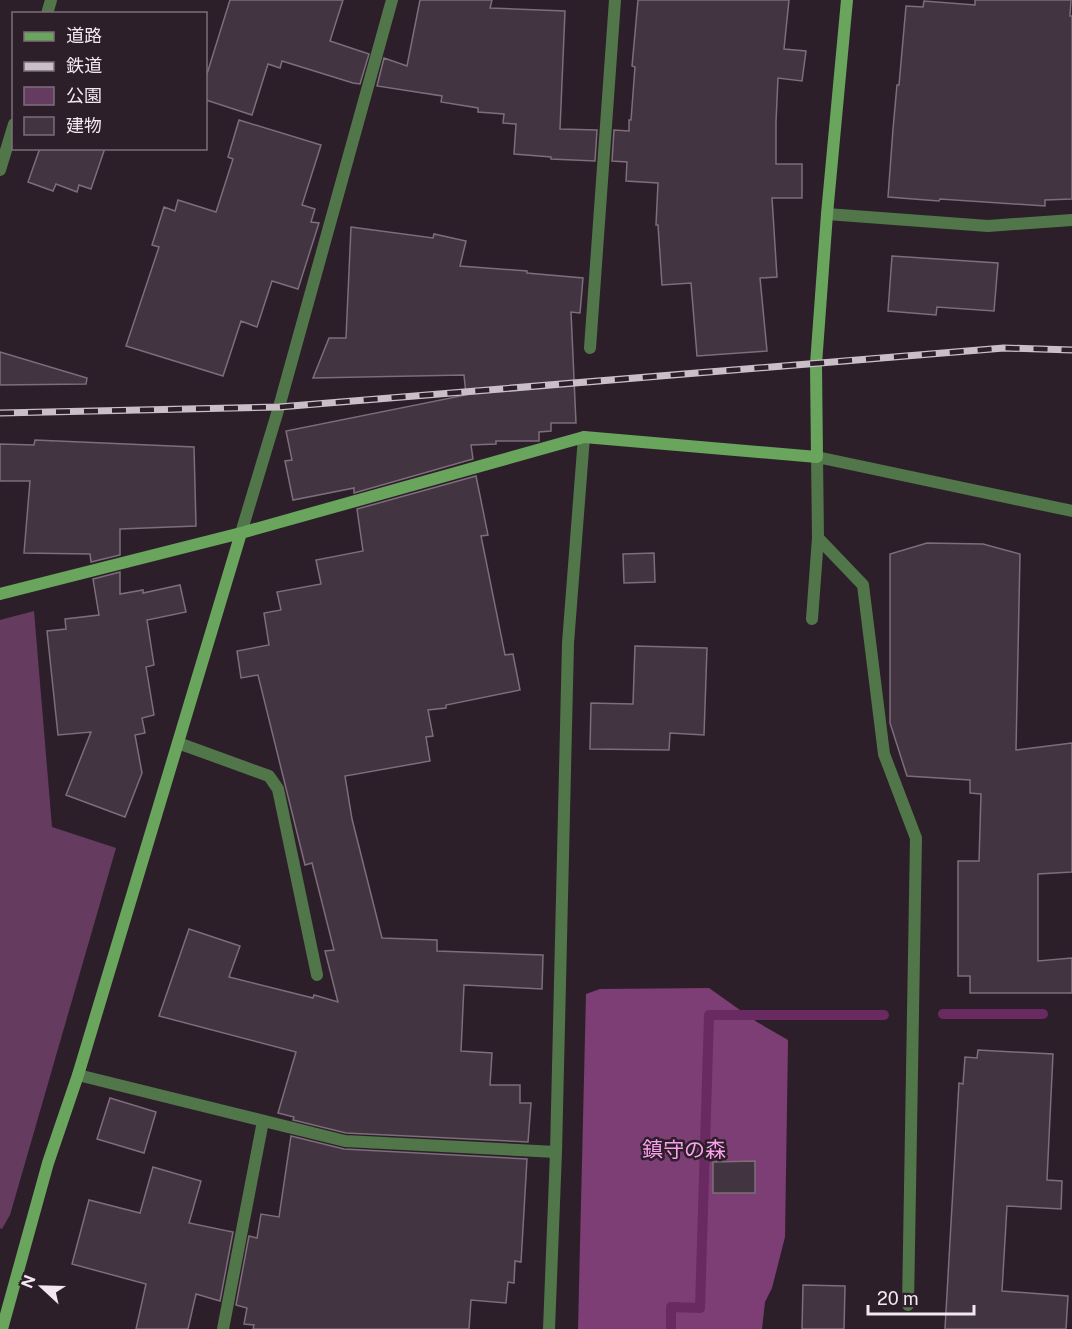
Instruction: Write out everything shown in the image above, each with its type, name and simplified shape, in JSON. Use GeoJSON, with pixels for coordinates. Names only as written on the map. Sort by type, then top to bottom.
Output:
{"type":"FeatureCollection","features":[{"type":"Feature","properties":{"kind":"street"},"geometry":{"type":"LineString","coordinates":[[2,1329],[48,1163],[78,1075],[279,407],[392,0]]}},
{"type":"Feature","properties":{"kind":"street"},"geometry":{"type":"LineString","coordinates":[[590,348],[615,0]]}},
{"type":"Feature","properties":{"kind":"street"},"geometry":{"type":"LineString","coordinates":[[813,619],[818,538],[816,364],[847,0]]}},
{"type":"Feature","properties":{"kind":"street"},"geometry":{"type":"LineString","coordinates":[[0,170],[12,131]]}},
{"type":"Feature","properties":{"kind":"street"},"geometry":{"type":"LineString","coordinates":[[827,214],[988,226],[1072,220]]}},
{"type":"Feature","properties":{"kind":"street"},"geometry":{"type":"LineString","coordinates":[[549,1329],[556,1152],[568,643],[584,437]]}},
{"type":"Feature","properties":{"kind":"street"},"geometry":{"type":"LineString","coordinates":[[0,594],[241,533],[584,437],[817,457],[1072,511]]}},
{"type":"Feature","properties":{"kind":"street"},"geometry":{"type":"LineString","coordinates":[[818,538],[863,585],[884,754],[916,838],[908,1305]]}},
{"type":"Feature","properties":{"kind":"street"},"geometry":{"type":"LineString","coordinates":[[178,743],[269,776],[278,789],[317,975]]}},
{"type":"Feature","properties":{"kind":"street"},"geometry":{"type":"LineString","coordinates":[[78,1075],[345,1141],[556,1152]]}},
{"type":"Feature","properties":{"kind":"street"},"geometry":{"type":"LineString","coordinates":[[223,1329],[263,1121]]}},
{"type":"Feature","properties":{"kind":"green space"},"geometry":{"type":"Polygon","coordinates":[[[34,611],[52,827],[116,848],[10,1215],[2,1229],[0,1228],[0,620],[34,611]]]}},
{"type":"Feature","properties":{"kind":"green space","name":"鎮守の森"},"geometry":{"type":"Polygon","coordinates":[[[709,988],[757,1022],[788,1040],[785,1237],[772,1288],[765,1302],[762,1329],[578,1329],[586,994],[600,989],[709,988]]]}},
{"type":"Feature","properties":{"kind":"building"},"geometry":{"type":"Polygon","coordinates":[[[230,0],[343,0],[330,41],[369,54],[360,84],[282,61],[280,68],[268,64],[252,115],[207,100],[207,74],[230,0]]]}},
{"type":"Feature","properties":{"kind":"building"},"geometry":{"type":"Polygon","coordinates":[[[420,0],[492,0],[490,8],[565,11],[560,129],[597,130],[595,161],[514,154],[516,124],[503,123],[504,114],[478,112],[478,108],[441,102],[442,96],[377,86],[384,58],[407,66],[420,0]]]}},
{"type":"Feature","properties":{"kind":"building"},"geometry":{"type":"Polygon","coordinates":[[[638,0],[789,0],[784,49],[806,51],[802,81],[778,78],[776,164],[802,164],[802,198],[772,198],[777,277],[760,278],[767,351],[697,356],[691,283],[662,285],[658,225],[656,225],[658,183],[626,181],[627,162],[612,161],[614,130],[629,131],[629,120],[631,120],[635,67],[632,66],[638,0]]]}},
{"type":"Feature","properties":{"kind":"building"},"geometry":{"type":"Polygon","coordinates":[[[975,0],[1071,0],[1072,199],[1045,200],[1045,206],[888,197],[906,6],[923,7],[924,1],[975,5],[975,0]]]}},
{"type":"Feature","properties":{"kind":"building"},"geometry":{"type":"Polygon","coordinates":[[[239,120],[321,145],[302,205],[315,209],[311,222],[319,223],[298,289],[272,281],[257,327],[241,321],[223,376],[126,346],[159,247],[152,245],[164,207],[175,211],[178,200],[216,212],[233,159],[228,157],[239,120]]]}},
{"type":"Feature","properties":{"kind":"building"},"geometry":{"type":"Polygon","coordinates":[[[39,150],[104,150],[91,189],[79,185],[77,192],[56,184],[53,191],[28,182],[39,150]]]}},
{"type":"Feature","properties":{"kind":"building"},"geometry":{"type":"Polygon","coordinates":[[[351,227],[433,238],[434,234],[466,241],[460,266],[583,278],[580,313],[571,312],[576,423],[551,423],[551,431],[539,432],[539,441],[496,441],[496,444],[471,445],[473,459],[354,493],[354,488],[293,500],[285,461],[292,460],[286,431],[466,395],[464,375],[313,378],[329,338],[346,338],[351,227]]]}},
{"type":"Feature","properties":{"kind":"building"},"geometry":{"type":"Polygon","coordinates":[[[892,256],[998,263],[994,311],[937,307],[936,315],[888,311],[892,256]]]}},
{"type":"Feature","properties":{"kind":"building"},"geometry":{"type":"Polygon","coordinates":[[[0,352],[87,378],[86,384],[0,385],[0,352]]]}},
{"type":"Feature","properties":{"kind":"building"},"geometry":{"type":"Polygon","coordinates":[[[35,440],[194,447],[196,526],[120,529],[120,555],[91,562],[90,554],[24,553],[30,481],[0,481],[0,444],[34,445],[35,440]]]}},
{"type":"Feature","properties":{"kind":"building"},"geometry":{"type":"Polygon","coordinates":[[[476,476],[488,535],[481,536],[505,655],[513,654],[520,690],[446,705],[446,708],[428,710],[433,736],[426,737],[430,761],[345,776],[352,819],[382,938],[437,940],[437,951],[543,955],[542,989],[464,985],[461,1051],[492,1053],[490,1085],[520,1085],[520,1103],[531,1103],[528,1142],[346,1133],[293,1120],[294,1117],[278,1113],[296,1052],[159,1016],[189,929],[240,946],[229,977],[338,1002],[325,951],[334,950],[312,863],[305,865],[258,675],[241,678],[237,651],[269,645],[264,613],[281,610],[277,592],[321,584],[316,560],[363,551],[357,509],[476,476]]]}},
{"type":"Feature","properties":{"kind":"building"},"geometry":{"type":"Polygon","coordinates":[[[927,543],[983,544],[1020,554],[1016,750],[1072,743],[1072,872],[1038,874],[1038,961],[1072,958],[1072,993],[970,993],[970,976],[958,976],[958,861],[979,861],[981,794],[970,793],[970,780],[907,776],[890,723],[890,554],[927,543]]]}},
{"type":"Feature","properties":{"kind":"building"},"geometry":{"type":"Polygon","coordinates":[[[654,553],[655,582],[624,583],[623,554],[654,553]]]}},
{"type":"Feature","properties":{"kind":"building"},"geometry":{"type":"Polygon","coordinates":[[[120,572],[120,594],[143,590],[143,593],[180,585],[186,612],[147,620],[154,665],[146,667],[154,715],[142,718],[145,733],[135,735],[142,773],[125,817],[66,795],[91,732],[58,735],[47,631],[66,629],[65,619],[99,615],[93,579],[120,572]]]}},
{"type":"Feature","properties":{"kind":"building"},"geometry":{"type":"Polygon","coordinates":[[[635,646],[707,648],[704,735],[670,733],[669,750],[590,749],[591,703],[633,704],[635,646]]]}},
{"type":"Feature","properties":{"kind":"building"},"geometry":{"type":"Polygon","coordinates":[[[978,1050],[1053,1054],[1047,1180],[1062,1181],[1061,1209],[1007,1206],[1002,1291],[1068,1296],[1066,1329],[945,1329],[959,1083],[963,1084],[965,1057],[977,1058],[978,1050]]]}},
{"type":"Feature","properties":{"kind":"building"},"geometry":{"type":"Polygon","coordinates":[[[110,1098],[156,1112],[144,1153],[97,1139],[110,1098]]]}},
{"type":"Feature","properties":{"kind":"building"},"geometry":{"type":"Polygon","coordinates":[[[291,1136],[344,1149],[527,1159],[521,1262],[515,1261],[514,1283],[508,1282],[506,1303],[471,1300],[469,1329],[253,1329],[254,1325],[244,1324],[247,1308],[236,1305],[249,1236],[257,1238],[261,1214],[279,1217],[291,1136]]]}},
{"type":"Feature","properties":{"kind":"building"},"geometry":{"type":"Polygon","coordinates":[[[755,1161],[755,1193],[713,1193],[713,1162],[755,1161]]]}},
{"type":"Feature","properties":{"kind":"building"},"geometry":{"type":"Polygon","coordinates":[[[153,1167],[201,1181],[189,1223],[233,1232],[220,1301],[196,1294],[188,1329],[136,1329],[146,1284],[72,1264],[89,1200],[140,1213],[153,1167]]]}},
{"type":"Feature","properties":{"kind":"building"},"geometry":{"type":"Polygon","coordinates":[[[803,1285],[845,1286],[844,1329],[802,1329],[803,1285]]]}},
{"type":"Feature","properties":{"kind":"waterway"},"geometry":{"type":"LineString","coordinates":[[943,1014],[1043,1014]]}},
{"type":"Feature","properties":{"kind":"waterway"},"geometry":{"type":"LineString","coordinates":[[671,1329],[671,1307],[700,1308],[709,1015],[884,1015]]}},
{"type":"Feature","properties":{"kind":"railway"},"geometry":{"type":"LineString","coordinates":[[0,413],[279,407],[1004,348],[1072,350]]}}]}
